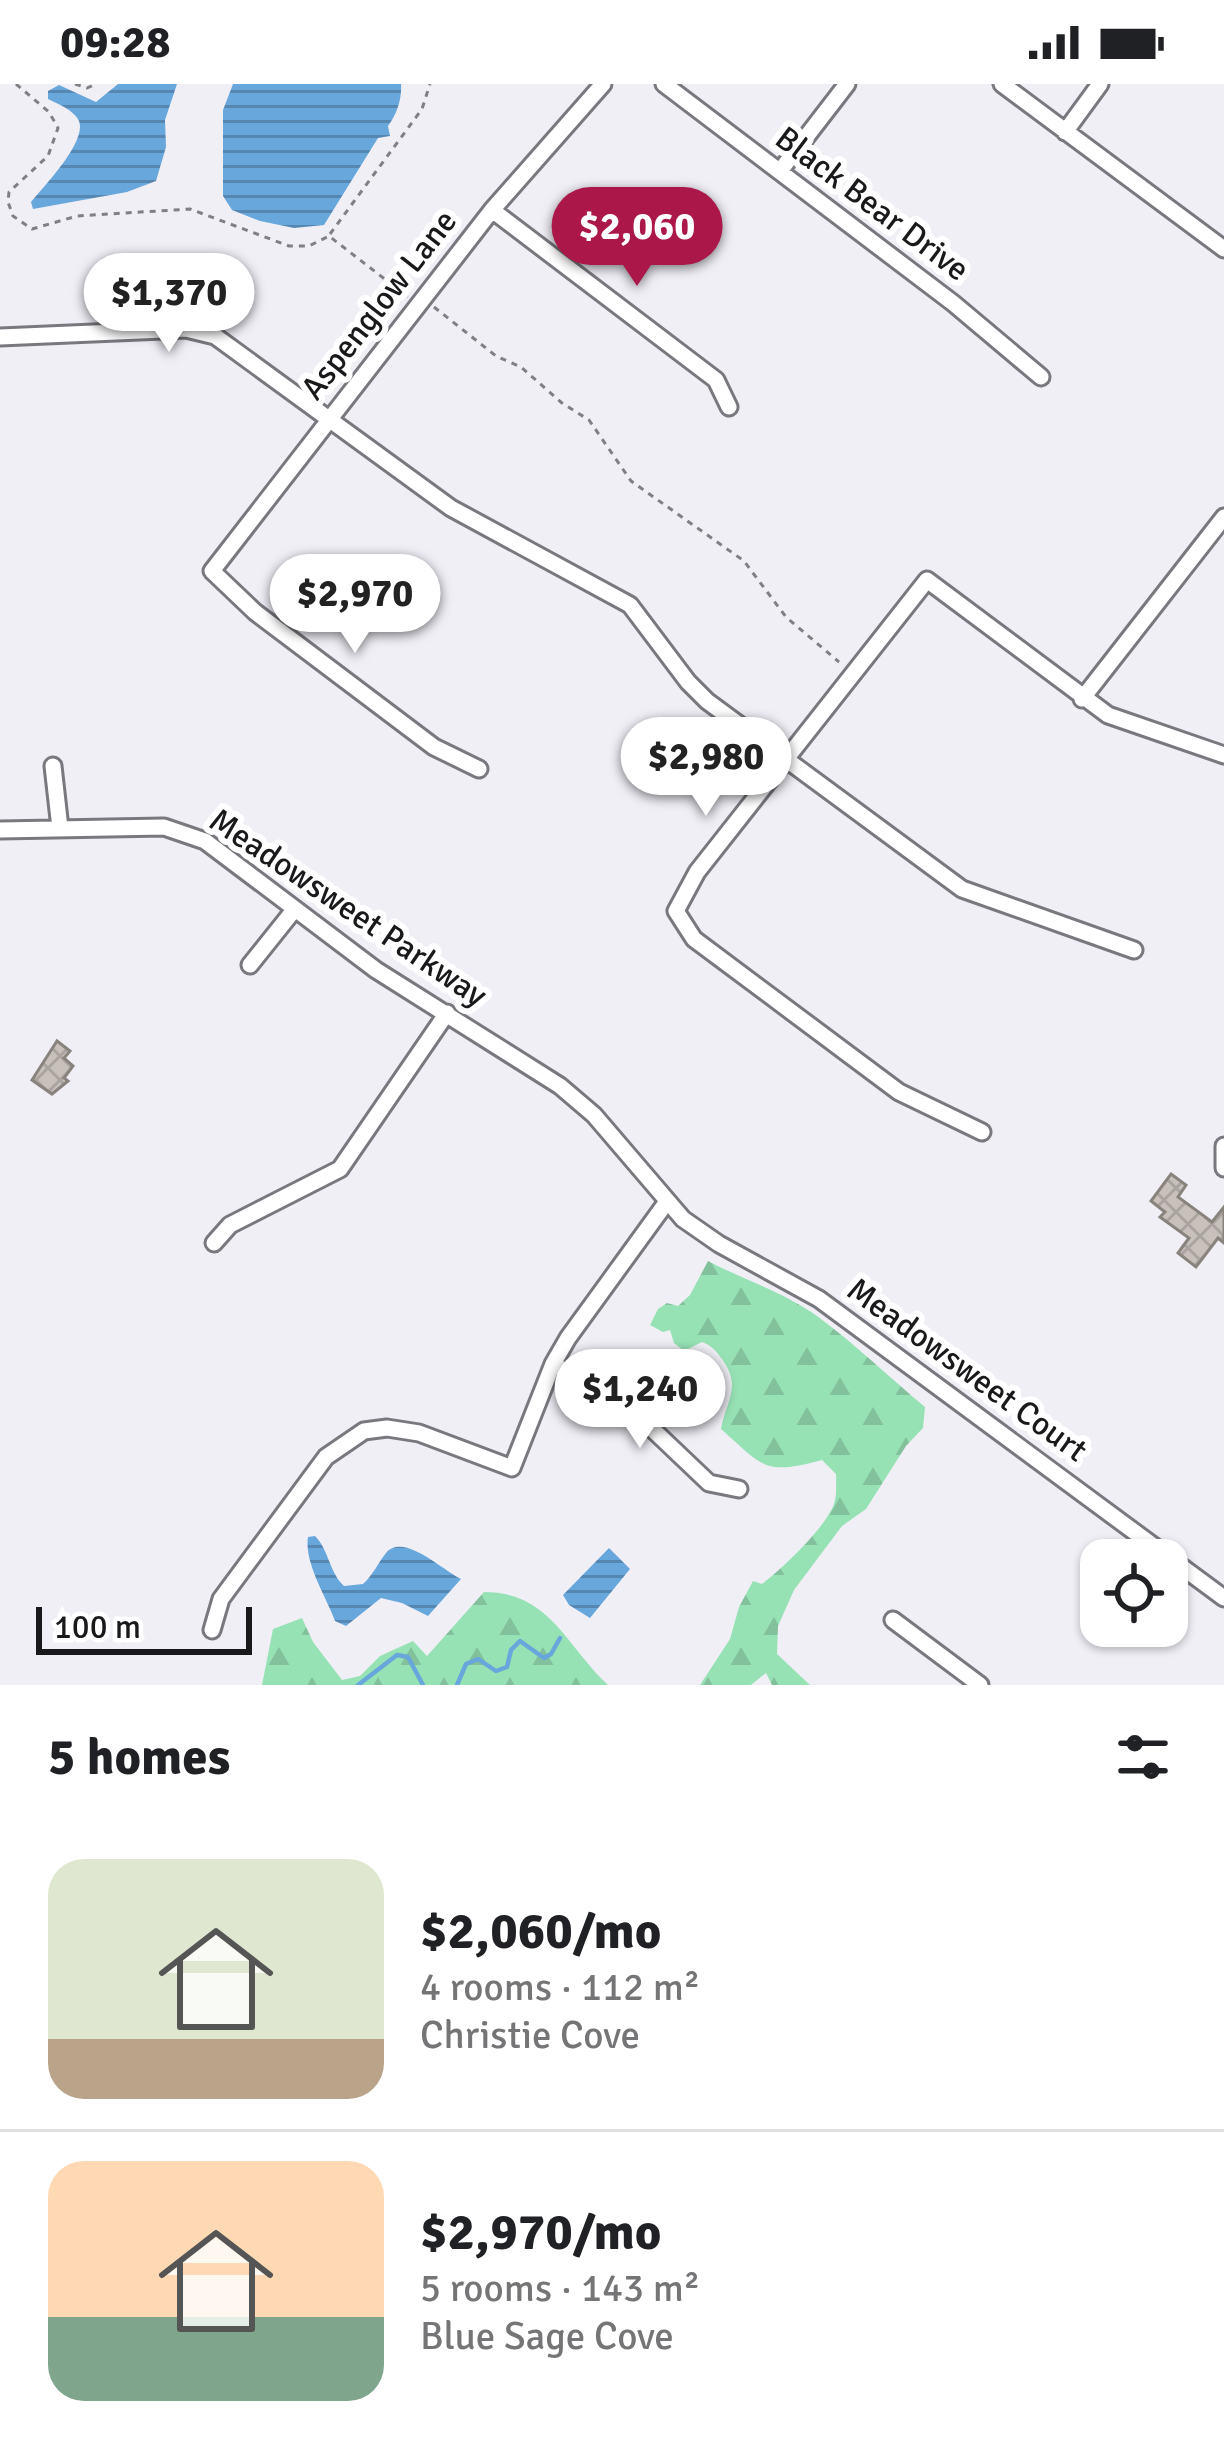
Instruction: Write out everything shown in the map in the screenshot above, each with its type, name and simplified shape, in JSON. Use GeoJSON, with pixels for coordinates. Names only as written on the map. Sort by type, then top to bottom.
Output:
{"type":"FeatureCollection","features":[{"type":"Feature","properties":{"kind":"street","name":"Aspenglow Lane"},"geometry":{"type":"LineString","coordinates":[[479,769],[434,748],[255,612],[212,571],[491,210],[603,84]]}},
{"type":"Feature","properties":{"kind":"street","name":"Black Bear Drive"},"geometry":{"type":"LineString","coordinates":[[664,84],[953,303],[1041,377]]}},
{"type":"Feature","properties":{"kind":"street"},"geometry":{"type":"LineString","coordinates":[[780,171],[847,84]]}},
{"type":"Feature","properties":{"kind":"street"},"geometry":{"type":"LineString","coordinates":[[1002,84],[1224,249]]}},
{"type":"Feature","properties":{"kind":"street"},"geometry":{"type":"LineString","coordinates":[[1065,132],[1100,84]]}},
{"type":"Feature","properties":{"kind":"street"},"geometry":{"type":"LineString","coordinates":[[491,210],[716,380],[729,407]]}},
{"type":"Feature","properties":{"kind":"street"},"geometry":{"type":"LineString","coordinates":[[0,337],[186,328],[215,336],[451,508],[630,605],[688,682],[962,889],[1134,950]]}},
{"type":"Feature","properties":{"kind":"street"},"geometry":{"type":"LineString","coordinates":[[1082,699],[1224,517]]}},
{"type":"Feature","properties":{"kind":"street"},"geometry":{"type":"LineString","coordinates":[[982,1132],[899,1092],[694,939],[676,911],[697,872],[927,580],[1108,716],[1224,754]]}},
{"type":"Feature","properties":{"kind":"street"},"geometry":{"type":"LineString","coordinates":[[53,766],[60,828]]}},
{"type":"Feature","properties":{"kind":"street","name":"Meadowsweet Parkway"},"geometry":{"type":"LineString","coordinates":[[0,830],[164,827],[205,841],[376,970],[560,1086],[623,1147],[666,1203]]}},
{"type":"Feature","properties":{"kind":"street"},"geometry":{"type":"LineString","coordinates":[[250,964],[294,910]]}},
{"type":"Feature","properties":{"kind":"street"},"geometry":{"type":"LineString","coordinates":[[214,1244],[230,1225],[340,1169],[447,1013]]}},
{"type":"Feature","properties":{"kind":"street"},"geometry":{"type":"LineString","coordinates":[[1224,1146],[1224,1168]]}},
{"type":"Feature","properties":{"kind":"street"},"geometry":{"type":"LineString","coordinates":[[212,1630],[221,1599],[326,1457],[364,1431],[419,1432],[512,1468],[553,1364],[666,1203]]}},
{"type":"Feature","properties":{"kind":"street","name":"Meadowsweet Court"},"geometry":{"type":"LineString","coordinates":[[666,1203],[719,1244],[836,1311],[1224,1598]]}},
{"type":"Feature","properties":{"kind":"street"},"geometry":{"type":"LineString","coordinates":[[553,1364],[628,1406],[710,1483],[739,1489]]}},
{"type":"Feature","properties":{"kind":"street"},"geometry":{"type":"LineString","coordinates":[[892,1620],[980,1685]]}},
{"type":"Feature","properties":{"kind":"path"},"geometry":{"type":"LineString","coordinates":[[75,84],[87,88],[96,84]]}},
{"type":"Feature","properties":{"kind":"path"},"geometry":{"type":"LineString","coordinates":[[19,85],[55,118],[58,132],[42,164],[9,192],[10,210],[22,225],[32,229],[67,218],[190,208],[304,248],[328,236],[422,110],[430,84]]}},
{"type":"Feature","properties":{"kind":"path"},"geometry":{"type":"LineString","coordinates":[[328,236],[409,298]]}},
{"type":"Feature","properties":{"kind":"path"},"geometry":{"type":"LineString","coordinates":[[427,303],[590,420],[631,481],[744,561],[786,617],[839,662]]}},
{"type":"Feature","properties":{"kind":"green space"},"geometry":{"type":"Polygon","coordinates":[[[708,1261],[817,1316],[925,1407],[923,1428],[866,1509],[842,1526],[794,1590],[778,1626],[777,1654],[810,1685],[772,1685],[766,1673],[751,1685],[700,1685],[730,1639],[753,1581],[762,1584],[813,1535],[834,1504],[836,1489],[836,1474],[822,1460],[775,1467],[746,1452],[721,1429],[732,1387],[719,1355],[702,1342],[684,1351],[674,1343],[670,1330],[663,1332],[650,1325],[658,1309],[667,1303],[678,1306],[690,1295],[708,1261]]]}},
{"type":"Feature","properties":{"kind":"green space"},"geometry":{"type":"Polygon","coordinates":[[[484,1592],[507,1594],[541,1611],[608,1685],[262,1685],[273,1629],[302,1618],[313,1642],[342,1680],[360,1676],[380,1656],[413,1641],[427,1656],[484,1592]]]}},
{"type":"Feature","properties":{"kind":"water"},"geometry":{"type":"Polygon","coordinates":[[[118,84],[177,84],[165,120],[166,147],[156,181],[127,192],[33,209],[31,202],[63,163],[80,130],[77,117],[48,99],[48,91],[59,85],[96,102],[118,84]]]}},
{"type":"Feature","properties":{"kind":"water"},"geometry":{"type":"Polygon","coordinates":[[[233,84],[401,84],[401,90],[388,126],[390,136],[378,138],[324,225],[294,228],[232,210],[223,196],[223,110],[233,84]]]}},
{"type":"Feature","properties":{"kind":"water"},"geometry":{"type":"Polygon","coordinates":[[[315,1536],[344,1586],[363,1584],[386,1553],[403,1547],[461,1579],[428,1616],[381,1598],[346,1626],[335,1621],[312,1568],[308,1537],[315,1536]]]}},
{"type":"Feature","properties":{"kind":"water"},"geometry":{"type":"Polygon","coordinates":[[[609,1548],[630,1569],[590,1618],[569,1605],[563,1595],[609,1548]]]}},
{"type":"Feature","properties":{"kind":"building"},"geometry":{"type":"Polygon","coordinates":[[[57,1041],[70,1051],[64,1058],[73,1066],[64,1078],[68,1081],[52,1094],[32,1080],[57,1041]]]}},
{"type":"Feature","properties":{"kind":"building"},"geometry":{"type":"Polygon","coordinates":[[[1171,1174],[1186,1185],[1178,1197],[1212,1222],[1224,1207],[1224,1243],[1218,1238],[1196,1267],[1178,1253],[1189,1238],[1160,1217],[1165,1212],[1151,1201],[1171,1174]]]}},
{"type":"Feature","properties":{"kind":"waterway"},"geometry":{"type":"LineString","coordinates":[[457,1685],[466,1664],[478,1659],[496,1671],[507,1667],[511,1650],[520,1641],[544,1658],[560,1638]]}},
{"type":"Feature","properties":{"kind":"waterway"},"geometry":{"type":"LineString","coordinates":[[358,1685],[397,1655],[408,1657],[423,1685]]}}]}
